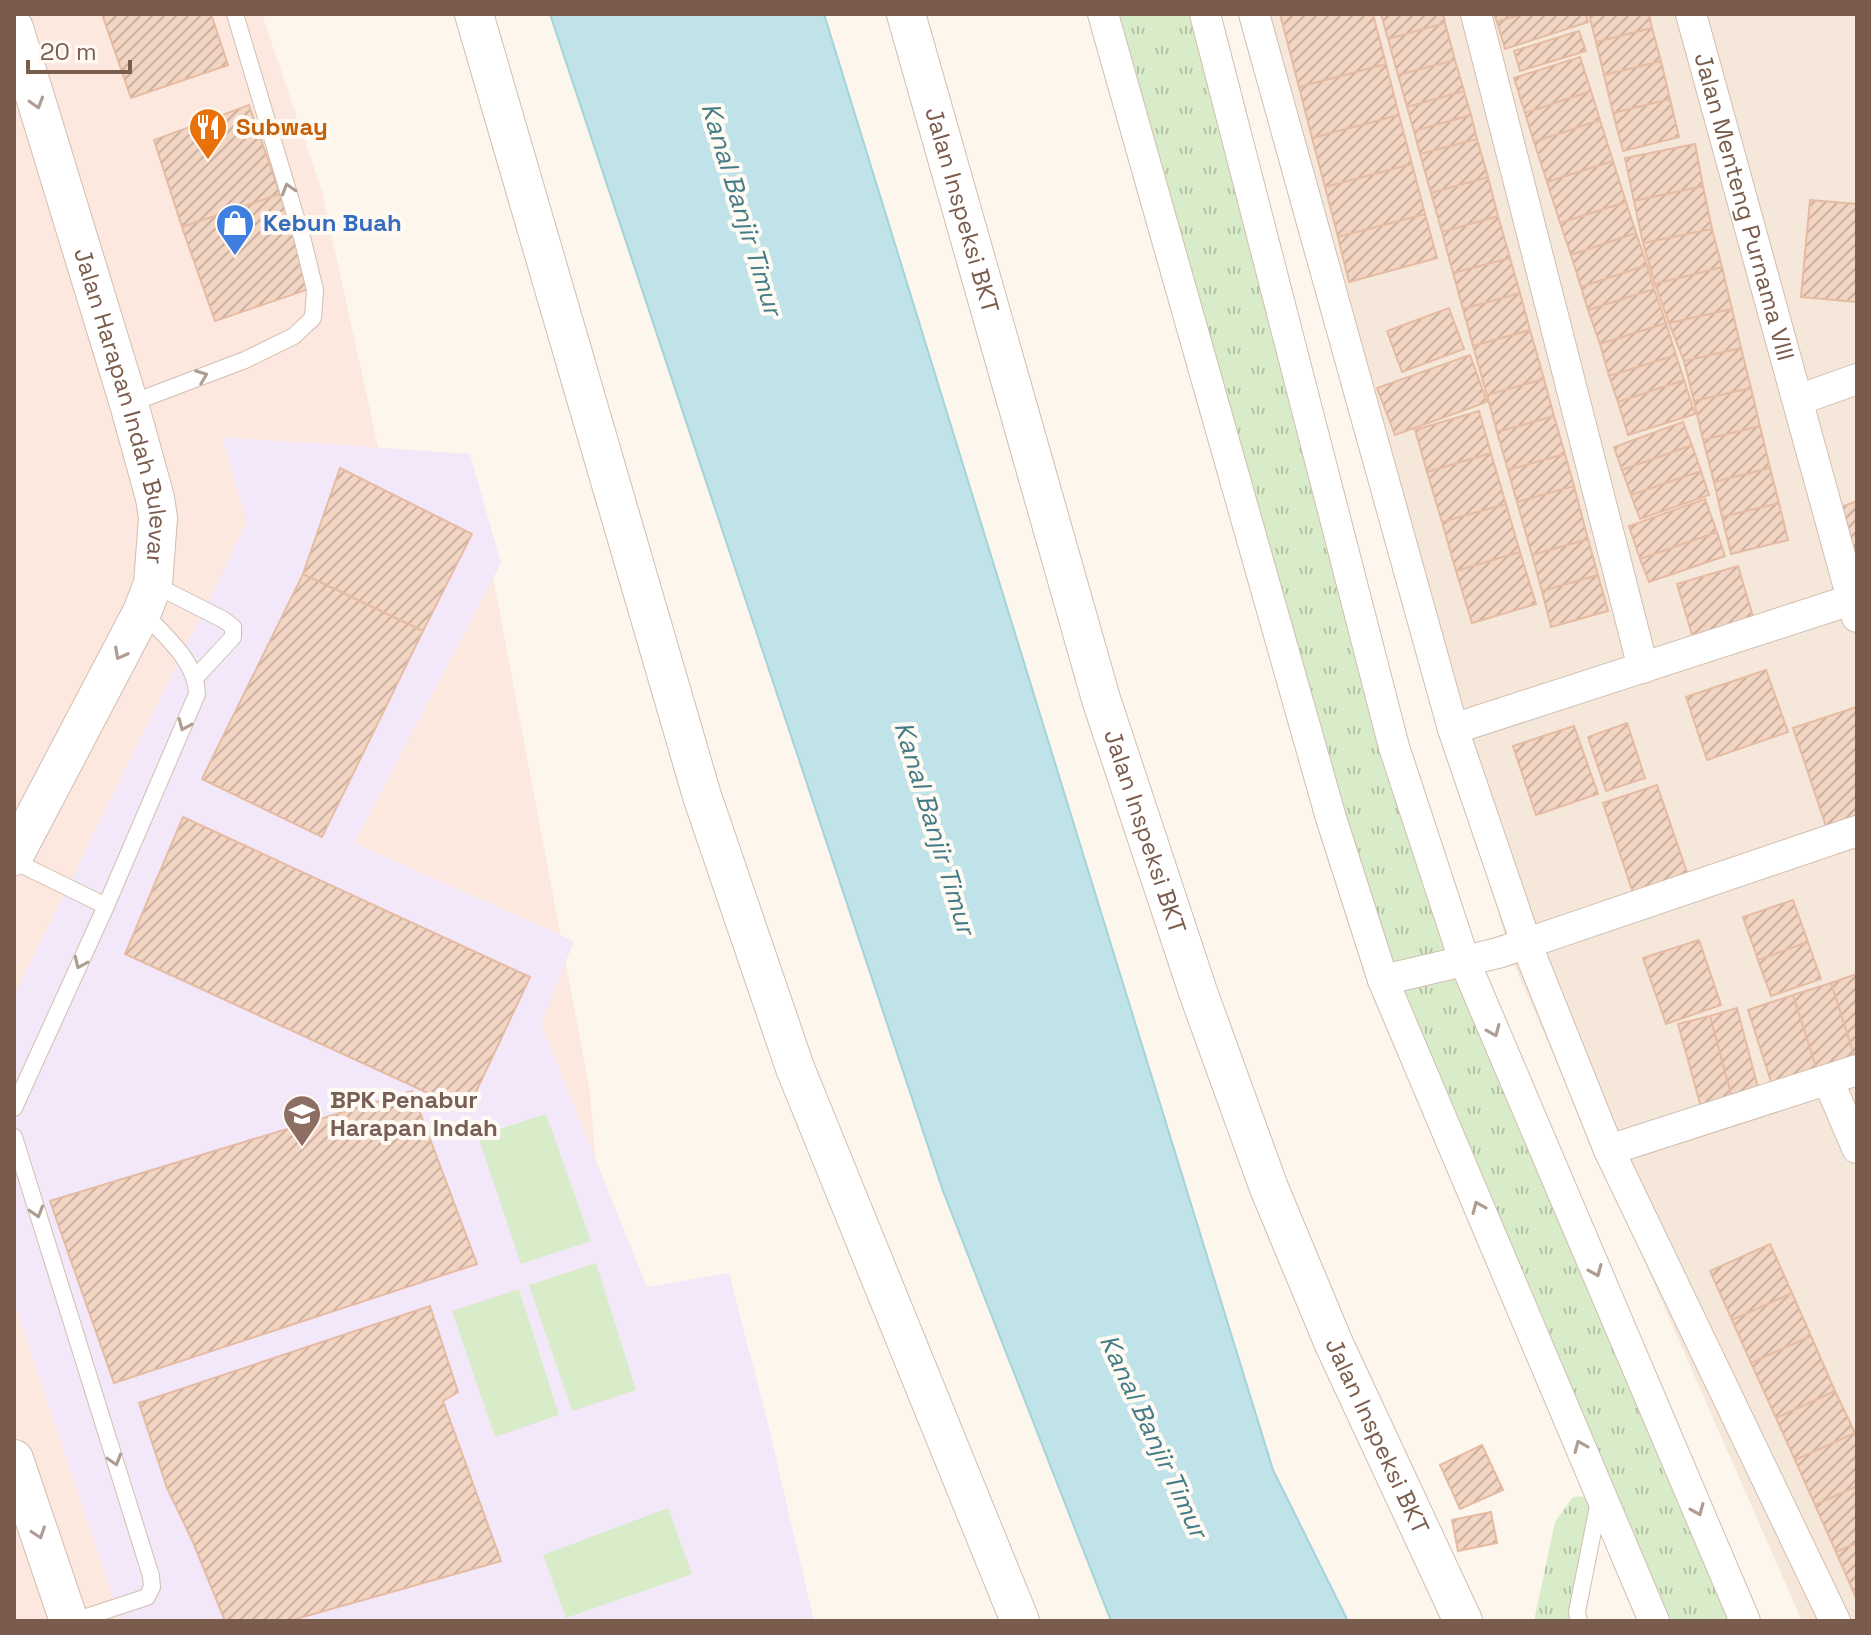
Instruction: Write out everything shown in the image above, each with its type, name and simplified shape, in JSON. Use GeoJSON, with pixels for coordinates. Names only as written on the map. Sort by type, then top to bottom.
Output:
{"type":"FeatureCollection","features":[{"type":"Feature","properties":{"kind":"street"},"geometry":{"type":"LineString","coordinates":[[474,14],[702,796],[795,1068],[1020,1621]]}},
{"type":"Feature","properties":{"kind":"street","name":"Jalan Inspeksi BKT"},"geometry":{"type":"LineString","coordinates":[[906,14],[1101,699],[1198,992],[1269,1188],[1322,1316],[1463,1621]]}},
{"type":"Feature","properties":{"kind":"street"},"geometry":{"type":"LineString","coordinates":[[1103,14],[1331,818],[1383,980],[1654,1621]]}},
{"type":"Feature","properties":{"kind":"street"},"geometry":{"type":"LineString","coordinates":[[1205,14],[1394,747],[1464,960],[1745,1621]]}},
{"type":"Feature","properties":{"kind":"street"},"geometry":{"type":"LineString","coordinates":[[1254,14],[1453,729],[1526,943],[1609,1150],[1835,1621]]}},
{"type":"Feature","properties":{"kind":"street"},"geometry":{"type":"LineString","coordinates":[[1476,14],[1643,668]]}},
{"type":"Feature","properties":{"kind":"street","name":"Jalan Menteng Purnama VIII"},"geometry":{"type":"LineString","coordinates":[[1691,14],[1855,605]]}},
{"type":"Feature","properties":{"kind":"street","name":"Jalan Harapan Indah Bulevar"},"geometry":{"type":"LineString","coordinates":[[14,28],[129,404],[158,518],[148,598],[14,858]]}},
{"type":"Feature","properties":{"kind":"street"},"geometry":{"type":"LineString","coordinates":[[1798,400],[1857,379]]}},
{"type":"Feature","properties":{"kind":"street"},"geometry":{"type":"LineString","coordinates":[[1453,729],[1855,605]]}},
{"type":"Feature","properties":{"kind":"street"},"geometry":{"type":"LineString","coordinates":[[1383,980],[1498,953],[1857,831]]}},
{"type":"Feature","properties":{"kind":"street"},"geometry":{"type":"LineString","coordinates":[[1609,1150],[1857,1070]]}},
{"type":"Feature","properties":{"kind":"street"},"geometry":{"type":"LineString","coordinates":[[1828,1080],[1857,1148]]}},
{"type":"Feature","properties":{"kind":"street"},"geometry":{"type":"LineString","coordinates":[[14,1459],[72,1621]]}},
{"type":"Feature","properties":{"kind":"lane"},"geometry":{"type":"LineString","coordinates":[[129,404],[258,354],[294,336],[313,318],[315,290],[303,241],[235,14]]}},
{"type":"Feature","properties":{"kind":"lane"},"geometry":{"type":"LineString","coordinates":[[148,598],[224,620],[233,627],[233,637],[196,677]]}},
{"type":"Feature","properties":{"kind":"lane"},"geometry":{"type":"LineString","coordinates":[[14,1108],[106,906],[197,694],[196,677],[148,598]]}},
{"type":"Feature","properties":{"kind":"lane"},"geometry":{"type":"LineString","coordinates":[[14,858],[106,906]]}},
{"type":"Feature","properties":{"kind":"lane"},"geometry":{"type":"LineString","coordinates":[[14,1137],[151,1576],[152,1587],[147,1597],[72,1621]]}},
{"type":"Feature","properties":{"kind":"lane"},"geometry":{"type":"LineString","coordinates":[[1579,1621],[1577,1612],[1601,1495]]}},
{"type":"Feature","properties":{"kind":"shaded area","name":"BPK Penabur Harapan Indah"},"geometry":{"type":"Polygon","coordinates":[[[14,14],[262,14],[322,192],[381,460],[472,465],[590,1092],[598,1190],[805,1621],[14,1621],[14,14]]]}},
{"type":"Feature","properties":{"kind":"shaded area"},"geometry":{"type":"Polygon","coordinates":[[[1239,14],[1857,14],[1857,1621],[1802,1621],[1512,960],[1239,14]]]}},
{"type":"Feature","properties":{"kind":"shaded area","name":"BPK Penabur Harapan Indah"},"geometry":{"type":"Polygon","coordinates":[[[222,437],[470,454],[501,563],[354,843],[574,941],[541,1024],[647,1287],[729,1273],[814,1621],[121,1621],[14,1302],[14,996],[247,522],[222,437]]]}},
{"type":"Feature","properties":{"kind":"green space"},"geometry":{"type":"Polygon","coordinates":[[[1103,14],[1206,14],[1394,747],[1745,1621],[1659,1621],[1331,818],[1103,14]]]}},
{"type":"Feature","properties":{"kind":"green space"},"geometry":{"type":"Polygon","coordinates":[[[546,1114],[591,1241],[521,1264],[478,1136],[546,1114]]]}},
{"type":"Feature","properties":{"kind":"green space"},"geometry":{"type":"Polygon","coordinates":[[[596,1263],[636,1390],[572,1411],[529,1285],[596,1263]]]}},
{"type":"Feature","properties":{"kind":"green space"},"geometry":{"type":"Polygon","coordinates":[[[519,1289],[559,1415],[495,1437],[452,1311],[519,1289]]]}},
{"type":"Feature","properties":{"kind":"green space"},"geometry":{"type":"Polygon","coordinates":[[[1601,1495],[1579,1621],[1534,1621],[1555,1522],[1573,1497],[1601,1495]]]}},
{"type":"Feature","properties":{"kind":"green space"},"geometry":{"type":"Polygon","coordinates":[[[668,1508],[692,1574],[566,1618],[543,1555],[668,1508]]]}},
{"type":"Feature","properties":{"kind":"water","name":"Kanal Banjir Timur"},"geometry":{"type":"Polygon","coordinates":[[[550,14],[824,14],[1273,1470],[1348,1621],[1111,1621],[943,1191],[550,14]]]}},
{"type":"Feature","properties":{"kind":"building"},"geometry":{"type":"Polygon","coordinates":[[[102,14],[211,14],[228,65],[131,98],[102,14]]]}},
{"type":"Feature","properties":{"kind":"building"},"geometry":{"type":"Polygon","coordinates":[[[1280,14],[1373,14],[1386,64],[1299,87],[1280,14]]]}},
{"type":"Feature","properties":{"kind":"building"},"geometry":{"type":"Polygon","coordinates":[[[1381,14],[1443,14],[1445,23],[1388,39],[1381,14]]]}},
{"type":"Feature","properties":{"kind":"building"},"geometry":{"type":"Polygon","coordinates":[[[1494,14],[1522,14],[1497,22],[1494,14]]]}},
{"type":"Feature","properties":{"kind":"building"},"geometry":{"type":"Polygon","coordinates":[[[1522,14],[1586,14],[1588,22],[1505,49],[1497,22],[1522,14]]]}},
{"type":"Feature","properties":{"kind":"building"},"geometry":{"type":"Polygon","coordinates":[[[1589,14],[1649,14],[1652,28],[1596,42],[1589,14]]]}},
{"type":"Feature","properties":{"kind":"building"},"geometry":{"type":"Polygon","coordinates":[[[1445,23],[1455,60],[1398,75],[1388,39],[1445,23]]]}},
{"type":"Feature","properties":{"kind":"building"},"geometry":{"type":"Polygon","coordinates":[[[1652,28],[1661,61],[1604,75],[1596,42],[1652,28]]]}},
{"type":"Feature","properties":{"kind":"building"},"geometry":{"type":"Polygon","coordinates":[[[1579,31],[1586,51],[1520,71],[1514,51],[1579,31]]]}},
{"type":"Feature","properties":{"kind":"building"},"geometry":{"type":"Polygon","coordinates":[[[1580,57],[1591,91],[1525,113],[1514,78],[1580,57]]]}},
{"type":"Feature","properties":{"kind":"building"},"geometry":{"type":"Polygon","coordinates":[[[1455,60],[1464,91],[1407,107],[1398,75],[1455,60]]]}},
{"type":"Feature","properties":{"kind":"building"},"geometry":{"type":"Polygon","coordinates":[[[1661,61],[1670,99],[1613,113],[1604,75],[1661,61]]]}},
{"type":"Feature","properties":{"kind":"building"},"geometry":{"type":"Polygon","coordinates":[[[1386,64],[1399,115],[1312,138],[1299,87],[1386,64]]]}},
{"type":"Feature","properties":{"kind":"building"},"geometry":{"type":"Polygon","coordinates":[[[1464,91],[1471,115],[1414,131],[1407,107],[1464,91]]]}},
{"type":"Feature","properties":{"kind":"building"},"geometry":{"type":"Polygon","coordinates":[[[1591,91],[1600,120],[1534,142],[1525,113],[1591,91]]]}},
{"type":"Feature","properties":{"kind":"building"},"geometry":{"type":"Polygon","coordinates":[[[1670,99],[1679,137],[1623,151],[1613,113],[1670,99]]]}},
{"type":"Feature","properties":{"kind":"building"},"geometry":{"type":"Polygon","coordinates":[[[249,105],[280,194],[182,227],[154,140],[249,105]]]}},
{"type":"Feature","properties":{"kind":"building"},"geometry":{"type":"Polygon","coordinates":[[[1399,115],[1412,164],[1325,187],[1312,138],[1399,115]]]}},
{"type":"Feature","properties":{"kind":"building"},"geometry":{"type":"Polygon","coordinates":[[[1471,115],[1477,139],[1420,154],[1414,131],[1471,115]]]}},
{"type":"Feature","properties":{"kind":"building"},"geometry":{"type":"Polygon","coordinates":[[[1600,120],[1613,161],[1547,182],[1534,142],[1600,120]]]}},
{"type":"Feature","properties":{"kind":"building"},"geometry":{"type":"Polygon","coordinates":[[[1477,139],[1488,177],[1431,193],[1420,154],[1477,139]]]}},
{"type":"Feature","properties":{"kind":"building"},"geometry":{"type":"Polygon","coordinates":[[[1695,144],[1703,186],[1634,201],[1625,158],[1695,144]]]}},
{"type":"Feature","properties":{"kind":"building"},"geometry":{"type":"Polygon","coordinates":[[[1613,161],[1626,202],[1560,223],[1547,182],[1613,161]]]}},
{"type":"Feature","properties":{"kind":"building"},"geometry":{"type":"Polygon","coordinates":[[[1412,164],[1425,214],[1338,237],[1325,187],[1412,164]]]}},
{"type":"Feature","properties":{"kind":"building"},"geometry":{"type":"Polygon","coordinates":[[[1488,177],[1498,216],[1442,232],[1431,193],[1488,177]]]}},
{"type":"Feature","properties":{"kind":"building"},"geometry":{"type":"Polygon","coordinates":[[[1703,186],[1712,229],[1643,243],[1634,201],[1703,186]]]}},
{"type":"Feature","properties":{"kind":"building"},"geometry":{"type":"Polygon","coordinates":[[[280,194],[312,288],[215,321],[182,227],[280,194]]]}},
{"type":"Feature","properties":{"kind":"building"},"geometry":{"type":"Polygon","coordinates":[[[1810,200],[1857,204],[1857,302],[1801,297],[1810,200]]]}},
{"type":"Feature","properties":{"kind":"building"},"geometry":{"type":"Polygon","coordinates":[[[1626,202],[1636,233],[1571,255],[1560,223],[1626,202]]]}},
{"type":"Feature","properties":{"kind":"building"},"geometry":{"type":"Polygon","coordinates":[[[1425,214],[1437,258],[1349,282],[1338,237],[1425,214]]]}},
{"type":"Feature","properties":{"kind":"building"},"geometry":{"type":"Polygon","coordinates":[[[1498,216],[1510,258],[1453,273],[1442,232],[1498,216]]]}},
{"type":"Feature","properties":{"kind":"building"},"geometry":{"type":"Polygon","coordinates":[[[1712,229],[1722,267],[1655,284],[1643,243],[1712,229]]]}},
{"type":"Feature","properties":{"kind":"building"},"geometry":{"type":"Polygon","coordinates":[[[1636,233],[1647,265],[1581,287],[1571,255],[1636,233]]]}},
{"type":"Feature","properties":{"kind":"building"},"geometry":{"type":"Polygon","coordinates":[[[1510,258],[1520,293],[1463,309],[1453,273],[1510,258]]]}},
{"type":"Feature","properties":{"kind":"building"},"geometry":{"type":"Polygon","coordinates":[[[1647,265],[1654,289],[1588,310],[1581,287],[1647,265]]]}},
{"type":"Feature","properties":{"kind":"building"},"geometry":{"type":"Polygon","coordinates":[[[1722,267],[1732,309],[1669,323],[1655,284],[1722,267]]]}},
{"type":"Feature","properties":{"kind":"building"},"geometry":{"type":"Polygon","coordinates":[[[1654,289],[1666,323],[1600,344],[1588,310],[1654,289]]]}},
{"type":"Feature","properties":{"kind":"building"},"geometry":{"type":"Polygon","coordinates":[[[1520,293],[1530,330],[1473,346],[1463,309],[1520,293]]]}},
{"type":"Feature","properties":{"kind":"building"},"geometry":{"type":"Polygon","coordinates":[[[1449,308],[1464,349],[1402,372],[1387,331],[1449,308]]]}},
{"type":"Feature","properties":{"kind":"building"},"geometry":{"type":"Polygon","coordinates":[[[1732,309],[1741,348],[1684,361],[1669,323],[1732,309]]]}},
{"type":"Feature","properties":{"kind":"building"},"geometry":{"type":"Polygon","coordinates":[[[1666,323],[1676,355],[1609,376],[1600,344],[1666,323]]]}},
{"type":"Feature","properties":{"kind":"building"},"geometry":{"type":"Polygon","coordinates":[[[1530,330],[1544,379],[1487,395],[1473,346],[1530,330]]]}},
{"type":"Feature","properties":{"kind":"building"},"geometry":{"type":"Polygon","coordinates":[[[1741,348],[1751,388],[1694,401],[1684,361],[1741,348]]]}},
{"type":"Feature","properties":{"kind":"building"},"geometry":{"type":"Polygon","coordinates":[[[1470,355],[1487,402],[1395,435],[1377,388],[1470,355]]]}},
{"type":"Feature","properties":{"kind":"building"},"geometry":{"type":"Polygon","coordinates":[[[1676,355],[1684,380],[1618,402],[1609,376],[1676,355]]]}},
{"type":"Feature","properties":{"kind":"building"},"geometry":{"type":"Polygon","coordinates":[[[1544,379],[1554,416],[1497,432],[1487,395],[1544,379]]]}},
{"type":"Feature","properties":{"kind":"building"},"geometry":{"type":"Polygon","coordinates":[[[1684,380],[1695,414],[1628,435],[1618,402],[1684,380]]]}},
{"type":"Feature","properties":{"kind":"building"},"geometry":{"type":"Polygon","coordinates":[[[1751,388],[1760,426],[1703,440],[1694,401],[1751,388]]]}},
{"type":"Feature","properties":{"kind":"building"},"geometry":{"type":"Polygon","coordinates":[[[1479,411],[1491,453],[1427,472],[1415,430],[1479,411]]]}},
{"type":"Feature","properties":{"kind":"building"},"geometry":{"type":"Polygon","coordinates":[[[1554,416],[1565,454],[1508,470],[1497,432],[1554,416]]]}},
{"type":"Feature","properties":{"kind":"building"},"geometry":{"type":"Polygon","coordinates":[[[1683,422],[1692,445],[1622,470],[1614,447],[1683,422]]]}},
{"type":"Feature","properties":{"kind":"building"},"geometry":{"type":"Polygon","coordinates":[[[1760,426],[1770,468],[1714,482],[1703,440],[1760,426]]]}},
{"type":"Feature","properties":{"kind":"building"},"geometry":{"type":"Polygon","coordinates":[[[1692,445],[1701,471],[1631,495],[1622,470],[1692,445]]]}},
{"type":"Feature","properties":{"kind":"building"},"geometry":{"type":"Polygon","coordinates":[[[1491,453],[1506,504],[1442,522],[1427,472],[1491,453]]]}},
{"type":"Feature","properties":{"kind":"building"},"geometry":{"type":"Polygon","coordinates":[[[1565,454],[1574,486],[1517,502],[1508,470],[1565,454]]]}},
{"type":"Feature","properties":{"kind":"building"},"geometry":{"type":"Polygon","coordinates":[[[340,468],[472,534],[423,631],[303,574],[340,468]]]}},
{"type":"Feature","properties":{"kind":"building"},"geometry":{"type":"Polygon","coordinates":[[[1770,468],[1779,503],[1722,517],[1714,482],[1770,468]]]}},
{"type":"Feature","properties":{"kind":"building"},"geometry":{"type":"Polygon","coordinates":[[[1701,471],[1709,495],[1640,519],[1631,495],[1701,471]]]}},
{"type":"Feature","properties":{"kind":"building"},"geometry":{"type":"Polygon","coordinates":[[[1574,486],[1588,539],[1532,555],[1517,502],[1574,486]]]}},
{"type":"Feature","properties":{"kind":"building"},"geometry":{"type":"Polygon","coordinates":[[[1705,499],[1717,532],[1640,559],[1629,526],[1705,499]]]}},
{"type":"Feature","properties":{"kind":"building"},"geometry":{"type":"Polygon","coordinates":[[[1857,501],[1857,562],[1838,508],[1857,501]]]}},
{"type":"Feature","properties":{"kind":"building"},"geometry":{"type":"Polygon","coordinates":[[[1779,503],[1788,540],[1731,554],[1722,517],[1779,503]]]}},
{"type":"Feature","properties":{"kind":"building"},"geometry":{"type":"Polygon","coordinates":[[[1506,504],[1520,552],[1456,571],[1442,522],[1506,504]]]}},
{"type":"Feature","properties":{"kind":"building"},"geometry":{"type":"Polygon","coordinates":[[[1717,532],[1725,556],[1649,582],[1640,559],[1717,532]]]}},
{"type":"Feature","properties":{"kind":"building"},"geometry":{"type":"Polygon","coordinates":[[[1588,539],[1598,575],[1542,591],[1532,555],[1588,539]]]}},
{"type":"Feature","properties":{"kind":"building"},"geometry":{"type":"Polygon","coordinates":[[[1520,552],[1536,604],[1472,623],[1456,571],[1520,552]]]}},
{"type":"Feature","properties":{"kind":"building"},"geometry":{"type":"Polygon","coordinates":[[[1738,566],[1754,620],[1693,638],[1677,584],[1738,566]]]}},
{"type":"Feature","properties":{"kind":"building"},"geometry":{"type":"Polygon","coordinates":[[[303,574],[423,631],[322,837],[202,779],[303,574]]]}},
{"type":"Feature","properties":{"kind":"building"},"geometry":{"type":"Polygon","coordinates":[[[1598,575],[1608,611],[1551,627],[1542,591],[1598,575]]]}},
{"type":"Feature","properties":{"kind":"building"},"geometry":{"type":"Polygon","coordinates":[[[1766,670],[1788,732],[1707,760],[1686,697],[1766,670]]]}},
{"type":"Feature","properties":{"kind":"building"},"geometry":{"type":"Polygon","coordinates":[[[1857,707],[1857,825],[1829,835],[1793,728],[1857,707]]]}},
{"type":"Feature","properties":{"kind":"building"},"geometry":{"type":"Polygon","coordinates":[[[1627,723],[1645,778],[1606,791],[1588,737],[1627,723]]]}},
{"type":"Feature","properties":{"kind":"building"},"geometry":{"type":"Polygon","coordinates":[[[1574,726],[1598,794],[1536,815],[1513,746],[1574,726]]]}},
{"type":"Feature","properties":{"kind":"building"},"geometry":{"type":"Polygon","coordinates":[[[1657,785],[1689,878],[1634,896],[1603,803],[1657,785]]]}},
{"type":"Feature","properties":{"kind":"building"},"geometry":{"type":"Polygon","coordinates":[[[183,817],[530,977],[467,1111],[125,954],[183,817]]]}},
{"type":"Feature","properties":{"kind":"building"},"geometry":{"type":"Polygon","coordinates":[[[1793,900],[1808,942],[1758,960],[1743,917],[1793,900]]]}},
{"type":"Feature","properties":{"kind":"building"},"geometry":{"type":"Polygon","coordinates":[[[1699,940],[1721,1005],[1666,1024],[1643,958],[1699,940]]]}},
{"type":"Feature","properties":{"kind":"building"},"geometry":{"type":"Polygon","coordinates":[[[1808,942],[1821,979],[1771,996],[1758,960],[1808,942]]]}},
{"type":"Feature","properties":{"kind":"building"},"geometry":{"type":"Polygon","coordinates":[[[1857,974],[1857,1061],[1856,1061],[1831,983],[1857,974]]]}},
{"type":"Feature","properties":{"kind":"building"},"geometry":{"type":"Polygon","coordinates":[[[1831,983],[1856,1061],[1818,1073],[1793,995],[1831,983]]]}},
{"type":"Feature","properties":{"kind":"building"},"geometry":{"type":"Polygon","coordinates":[[[1793,995],[1818,1073],[1773,1088],[1748,1010],[1793,995]]]}},
{"type":"Feature","properties":{"kind":"building"},"geometry":{"type":"Polygon","coordinates":[[[1737,1008],[1759,1091],[1732,1098],[1710,1016],[1737,1008]]]}},
{"type":"Feature","properties":{"kind":"building"},"geometry":{"type":"Polygon","coordinates":[[[1710,1016],[1732,1098],[1701,1107],[1678,1024],[1710,1016]]]}},
{"type":"Feature","properties":{"kind":"building"},"geometry":{"type":"Polygon","coordinates":[[[412,1091],[477,1264],[114,1383],[50,1201],[412,1091]]]}},
{"type":"Feature","properties":{"kind":"building"},"geometry":{"type":"Polygon","coordinates":[[[1770,1244],[1792,1293],[1732,1320],[1710,1271],[1770,1244]]]}},
{"type":"Feature","properties":{"kind":"building"},"geometry":{"type":"Polygon","coordinates":[[[1792,1293],[1811,1336],[1751,1363],[1732,1320],[1792,1293]]]}},
{"type":"Feature","properties":{"kind":"building"},"geometry":{"type":"Polygon","coordinates":[[[430,1306],[458,1392],[443,1401],[501,1561],[289,1621],[225,1621],[167,1488],[139,1403],[430,1306]]]}},
{"type":"Feature","properties":{"kind":"building"},"geometry":{"type":"Polygon","coordinates":[[[1811,1336],[1835,1391],[1776,1418],[1751,1363],[1811,1336]]]}},
{"type":"Feature","properties":{"kind":"building"},"geometry":{"type":"Polygon","coordinates":[[[1835,1391],[1855,1433],[1795,1460],[1776,1418],[1835,1391]]]}},
{"type":"Feature","properties":{"kind":"building"},"geometry":{"type":"Polygon","coordinates":[[[1855,1433],[1857,1486],[1815,1505],[1795,1460],[1855,1433]]]}},
{"type":"Feature","properties":{"kind":"building"},"geometry":{"type":"Polygon","coordinates":[[[1482,1445],[1503,1490],[1460,1509],[1440,1465],[1482,1445]]]}},
{"type":"Feature","properties":{"kind":"building"},"geometry":{"type":"Polygon","coordinates":[[[1857,1486],[1857,1543],[1836,1552],[1815,1505],[1857,1486]]]}},
{"type":"Feature","properties":{"kind":"building"},"geometry":{"type":"Polygon","coordinates":[[[1491,1512],[1497,1543],[1458,1551],[1452,1520],[1491,1512]]]}},
{"type":"Feature","properties":{"kind":"building"},"geometry":{"type":"Polygon","coordinates":[[[1857,1543],[1857,1600],[1836,1552],[1857,1543]]]}},
{"type":"Feature","properties":{"kind":"place","name":"Subway"},"geometry":{"type":"Point","coordinates":[208,161]}},
{"type":"Feature","properties":{"kind":"place","name":"Kebun Buah"},"geometry":{"type":"Point","coordinates":[235,257]}},
{"type":"Feature","properties":{"kind":"place","name":"BPK Penabur Harapan Indah"},"geometry":{"type":"Point","coordinates":[302,1148]}}]}
